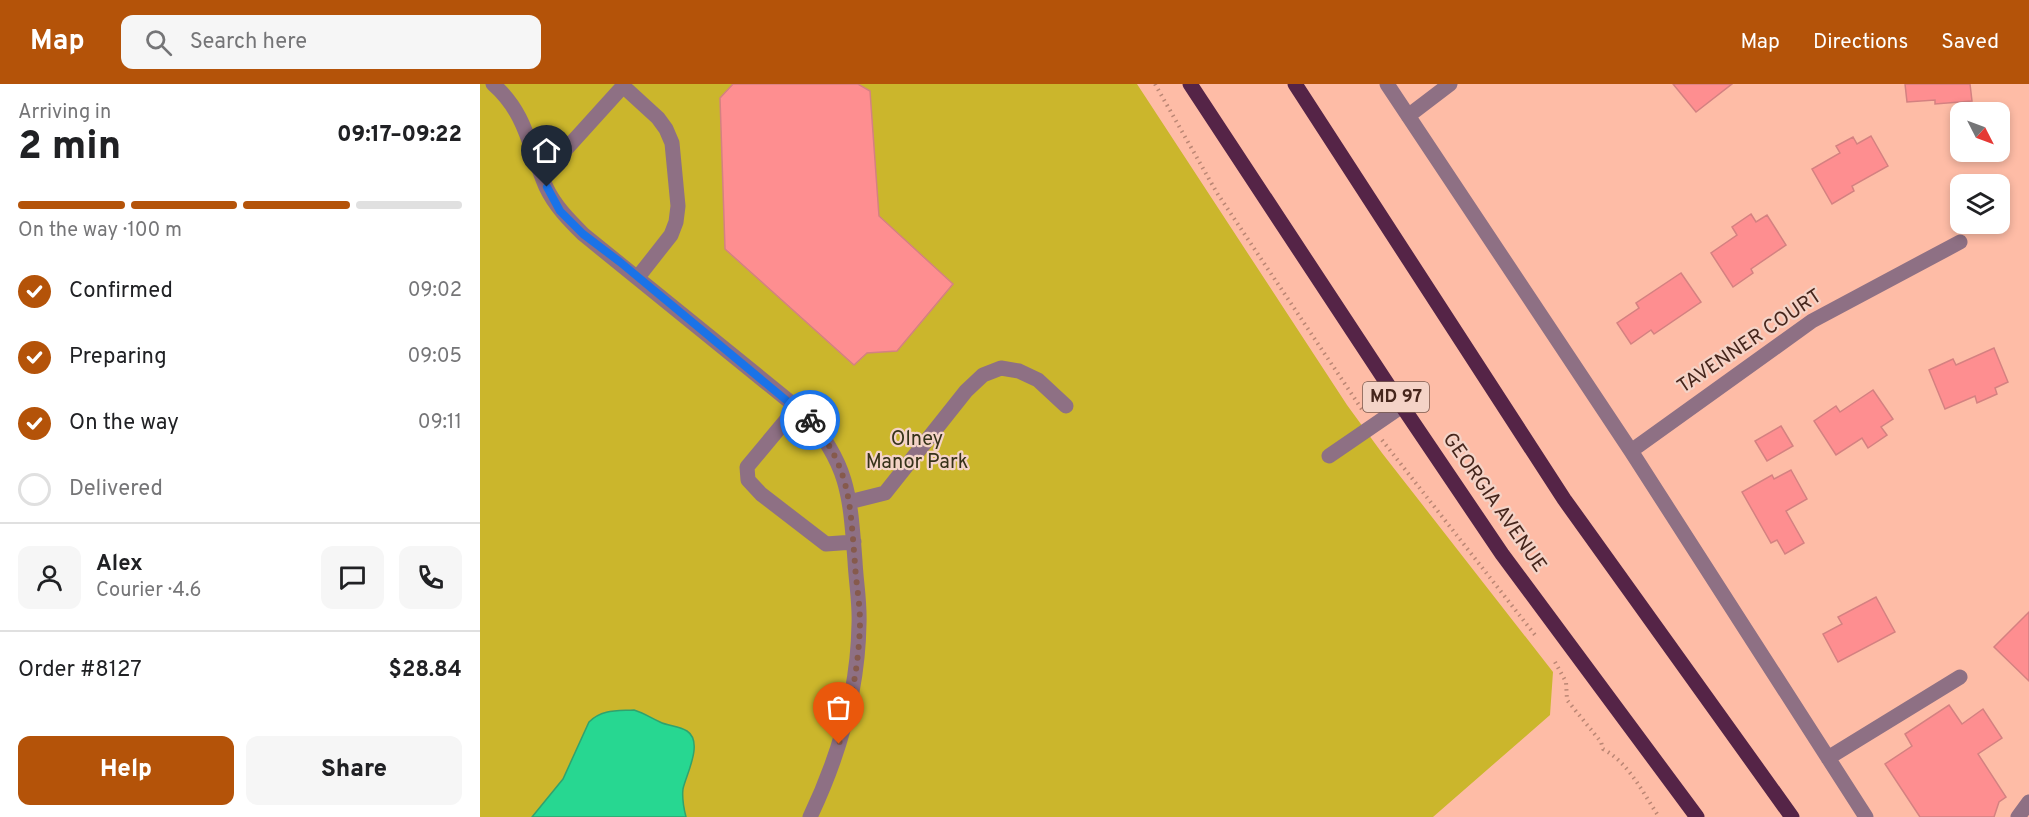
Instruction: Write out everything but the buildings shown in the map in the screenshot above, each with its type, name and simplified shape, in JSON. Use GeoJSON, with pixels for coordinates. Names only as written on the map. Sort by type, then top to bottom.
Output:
{"type":"FeatureCollection","features":[{"type":"Feature","properties":{"kind":"main road","name":"GEORGIA AVENUE"},"geometry":{"type":"LineString","coordinates":[[1190,84],[1502,554],[1696,817]]}},
{"type":"Feature","properties":{"kind":"main road"},"geometry":{"type":"LineString","coordinates":[[1295,84],[1564,499],[1792,817]]}},
{"type":"Feature","properties":{"kind":"street"},"geometry":{"type":"LineString","coordinates":[[494,84],[508,97],[519,117],[547,187],[560,211],[583,234],[797,407],[824,436],[839,463],[849,502],[854,542],[860,621],[858,661],[850,705],[834,763],[810,817]]}},
{"type":"Feature","properties":{"kind":"street"},"geometry":{"type":"LineString","coordinates":[[1387,84],[1631,451],[1866,817]]}},
{"type":"Feature","properties":{"kind":"street"},"geometry":{"type":"LineString","coordinates":[[1408,116],[1450,84]]}},
{"type":"Feature","properties":{"kind":"street"},"geometry":{"type":"LineString","coordinates":[[539,168],[558,158],[624,85],[658,118],[672,143],[678,206],[676,222],[670,235],[638,277]]}},
{"type":"Feature","properties":{"kind":"street","name":"TAVENNER COURT"},"geometry":{"type":"LineString","coordinates":[[1631,451],[1812,321],[1960,242]]}},
{"type":"Feature","properties":{"kind":"street"},"geometry":{"type":"LineString","coordinates":[[849,502],[885,493],[966,391],[983,375],[1000,368],[1019,371],[1038,380],[1066,406]]}},
{"type":"Feature","properties":{"kind":"street"},"geometry":{"type":"LineString","coordinates":[[1329,456],[1402,406]]}},
{"type":"Feature","properties":{"kind":"street"},"geometry":{"type":"LineString","coordinates":[[797,407],[747,467],[748,480],[761,494],[826,544],[854,542]]}},
{"type":"Feature","properties":{"kind":"street"},"geometry":{"type":"LineString","coordinates":[[1828,758],[1960,677]]}},
{"type":"Feature","properties":{"kind":"street"},"geometry":{"type":"LineString","coordinates":[[2018,817],[2029,802]]}},
{"type":"Feature","properties":{"kind":"path"},"geometry":{"type":"LineString","coordinates":[[1155,84],[1217,193],[1372,426],[1538,639]]}},
{"type":"Feature","properties":{"kind":"path"},"geometry":{"type":"LineString","coordinates":[[1550,655],[1566,682],[1567,700],[1601,742],[1603,749],[1627,769],[1659,817]]}},
{"type":"Feature","properties":{"kind":"green space","name":"Olney Manor Park"},"geometry":{"type":"Polygon","coordinates":[[[480,84],[1137,84],[1347,405],[1553,672],[1550,715],[1433,817],[480,817],[480,84]]]}},
{"type":"Feature","properties":{"kind":"shaded area"},"geometry":{"type":"Polygon","coordinates":[[[634,710],[663,723],[684,729],[692,736],[694,750],[683,792],[686,817],[532,817],[563,779],[589,722],[604,713],[634,710]]]}},
{"type":"Feature","properties":{"kind":"way so far"},"geometry":{"type":"LineString","coordinates":[[810,420],[824,436],[839,463],[848,490],[852,521],[860,621],[858,661],[850,705],[839,744]]}},
{"type":"Feature","properties":{"kind":"route"},"geometry":{"type":"LineString","coordinates":[[547,187],[560,211],[583,234],[797,407],[810,420]]}}]}
